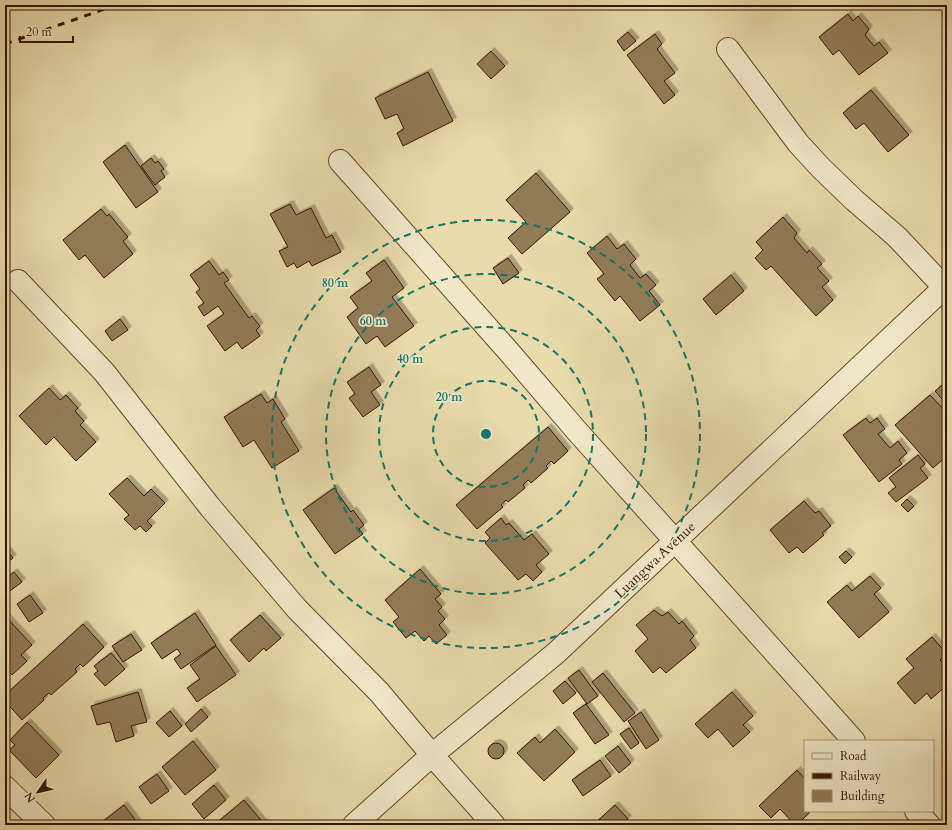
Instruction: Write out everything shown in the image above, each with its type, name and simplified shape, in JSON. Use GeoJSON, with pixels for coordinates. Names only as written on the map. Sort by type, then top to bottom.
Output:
{"type":"FeatureCollection","features":[{"type":"Feature","properties":{"kind":"street"},"geometry":{"type":"LineString","coordinates":[[728,49],[798,143],[854,200],[897,237],[943,294]]}},
{"type":"Feature","properties":{"kind":"street"},"geometry":{"type":"LineString","coordinates":[[340,161],[576,430],[676,540],[853,740]]}},
{"type":"Feature","properties":{"kind":"street"},"geometry":{"type":"LineString","coordinates":[[18,281],[104,372],[210,507],[298,609],[379,692],[494,825]]}},
{"type":"Feature","properties":{"kind":"street","name":"Luangwa Avenue"},"geometry":{"type":"LineString","coordinates":[[354,825],[432,755],[556,653],[676,540],[943,294]]}},
{"type":"Feature","properties":{"kind":"street"},"geometry":{"type":"LineString","coordinates":[[5,787],[44,825]]}},
{"type":"Feature","properties":{"kind":"street"},"geometry":{"type":"LineString","coordinates":[[917,812],[929,825]]}},
{"type":"Feature","properties":{"kind":"building"},"geometry":{"type":"Polygon","coordinates":[[[848,14],[853,21],[858,16],[869,29],[865,35],[874,46],[879,42],[888,53],[859,75],[839,50],[833,55],[819,37],[848,14]]]}},
{"type":"Feature","properties":{"kind":"building"},"geometry":{"type":"Polygon","coordinates":[[[628,32],[636,41],[624,51],[617,41],[628,32]]]}},
{"type":"Feature","properties":{"kind":"building"},"geometry":{"type":"Polygon","coordinates":[[[655,34],[662,44],[657,49],[675,73],[664,81],[675,95],[664,104],[627,55],[655,34]]]}},
{"type":"Feature","properties":{"kind":"building"},"geometry":{"type":"Polygon","coordinates":[[[491,51],[505,66],[491,79],[477,64],[491,51]]]}},
{"type":"Feature","properties":{"kind":"building"},"geometry":{"type":"Polygon","coordinates":[[[428,72],[453,121],[403,146],[397,133],[404,129],[397,114],[385,119],[375,98],[428,72]]]}},
{"type":"Feature","properties":{"kind":"building"},"geometry":{"type":"Polygon","coordinates":[[[871,90],[909,135],[888,152],[864,123],[856,129],[843,113],[871,90]]]}},
{"type":"Feature","properties":{"kind":"building"},"geometry":{"type":"Polygon","coordinates":[[[125,145],[158,192],[136,208],[103,162],[125,145]]]}},
{"type":"Feature","properties":{"kind":"building"},"geometry":{"type":"Polygon","coordinates":[[[151,158],[155,163],[158,161],[164,169],[161,171],[165,177],[155,185],[141,166],[151,158]]]}},
{"type":"Feature","properties":{"kind":"building"},"geometry":{"type":"Polygon","coordinates":[[[536,173],[570,212],[522,254],[508,238],[526,222],[506,200],[536,173]]]}},
{"type":"Feature","properties":{"kind":"building"},"geometry":{"type":"Polygon","coordinates":[[[290,204],[296,215],[311,208],[326,238],[332,235],[341,252],[312,266],[309,261],[297,268],[294,263],[287,267],[279,251],[288,247],[270,214],[290,204]]]}},
{"type":"Feature","properties":{"kind":"building"},"geometry":{"type":"Polygon","coordinates":[[[101,209],[107,216],[109,214],[128,237],[123,241],[133,254],[104,278],[85,255],[79,260],[63,240],[101,209]]]}},
{"type":"Feature","properties":{"kind":"building"},"geometry":{"type":"Polygon","coordinates":[[[783,217],[797,233],[794,238],[807,253],[809,250],[822,264],[817,268],[829,281],[822,287],[833,300],[816,316],[771,266],[766,270],[755,258],[763,250],[756,242],[783,217]]]}},
{"type":"Feature","properties":{"kind":"building"},"geometry":{"type":"Polygon","coordinates":[[[607,236],[617,249],[624,244],[636,259],[630,265],[640,278],[646,274],[656,285],[649,291],[660,305],[640,321],[620,296],[615,301],[597,279],[604,274],[587,253],[607,236]]]}},
{"type":"Feature","properties":{"kind":"building"},"geometry":{"type":"Polygon","coordinates":[[[508,258],[519,273],[503,284],[493,268],[508,258]]]}},
{"type":"Feature","properties":{"kind":"building"},"geometry":{"type":"Polygon","coordinates":[[[384,260],[404,288],[392,297],[414,326],[385,347],[377,336],[366,344],[347,317],[358,308],[350,297],[372,281],[366,273],[384,260]]]}},
{"type":"Feature","properties":{"kind":"building"},"geometry":{"type":"Polygon","coordinates":[[[209,261],[219,275],[223,272],[229,280],[224,283],[249,318],[252,316],[260,326],[256,330],[260,336],[242,349],[237,342],[225,351],[207,326],[224,314],[218,306],[204,316],[198,307],[204,303],[196,292],[200,289],[190,275],[209,261]]]}},
{"type":"Feature","properties":{"kind":"building"},"geometry":{"type":"Polygon","coordinates":[[[731,275],[744,291],[716,315],[703,299],[731,275]]]}},
{"type":"Feature","properties":{"kind":"building"},"geometry":{"type":"Polygon","coordinates":[[[120,319],[128,330],[112,341],[105,331],[120,319]]]}},
{"type":"Feature","properties":{"kind":"building"},"geometry":{"type":"Polygon","coordinates":[[[369,367],[381,385],[371,392],[380,405],[363,417],[349,398],[355,394],[347,382],[369,367]]]}},
{"type":"Feature","properties":{"kind":"building"},"geometry":{"type":"Polygon","coordinates":[[[947,381],[947,405],[935,391],[947,381]]]}},
{"type":"Feature","properties":{"kind":"building"},"geometry":{"type":"Polygon","coordinates":[[[49,388],[60,400],[66,395],[78,408],[75,411],[84,421],[80,425],[96,442],[76,461],[54,437],[46,445],[19,416],[49,388]]]}},
{"type":"Feature","properties":{"kind":"building"},"geometry":{"type":"Polygon","coordinates":[[[261,394],[267,403],[273,399],[285,419],[281,422],[299,451],[272,468],[254,440],[243,447],[224,417],[261,394]]]}},
{"type":"Feature","properties":{"kind":"building"},"geometry":{"type":"Polygon","coordinates":[[[930,395],[947,413],[947,450],[944,452],[947,456],[933,468],[895,425],[930,395]]]}},
{"type":"Feature","properties":{"kind":"building"},"geometry":{"type":"Polygon","coordinates":[[[866,418],[870,423],[877,418],[885,429],[878,434],[890,448],[898,441],[907,453],[899,460],[902,464],[879,482],[843,435],[866,418]]]}},
{"type":"Feature","properties":{"kind":"building"},"geometry":{"type":"Polygon","coordinates":[[[548,427],[568,451],[554,464],[551,461],[546,466],[548,468],[531,483],[528,480],[523,485],[525,488],[508,502],[506,500],[501,505],[503,507],[477,529],[456,505],[548,427]]]}},
{"type":"Feature","properties":{"kind":"building"},"geometry":{"type":"Polygon","coordinates":[[[918,455],[925,464],[920,468],[928,478],[896,502],[888,493],[896,487],[889,478],[918,455]]]}},
{"type":"Feature","properties":{"kind":"building"},"geometry":{"type":"Polygon","coordinates":[[[127,478],[144,496],[151,489],[165,503],[147,521],[152,526],[146,532],[140,526],[135,530],[124,519],[129,515],[109,494],[127,478]]]}},
{"type":"Feature","properties":{"kind":"building"},"geometry":{"type":"Polygon","coordinates":[[[334,488],[351,512],[353,510],[364,525],[359,529],[363,534],[335,554],[303,510],[334,488]]]}},
{"type":"Feature","properties":{"kind":"building"},"geometry":{"type":"Polygon","coordinates":[[[907,499],[914,506],[908,512],[901,505],[907,499]]]}},
{"type":"Feature","properties":{"kind":"building"},"geometry":{"type":"Polygon","coordinates":[[[804,501],[815,513],[819,511],[831,526],[822,533],[824,535],[803,553],[797,547],[789,553],[770,530],[804,501]]]}},
{"type":"Feature","properties":{"kind":"building"},"geometry":{"type":"Polygon","coordinates":[[[501,518],[506,525],[509,523],[524,540],[532,534],[549,554],[536,565],[542,572],[533,581],[526,574],[518,580],[485,543],[490,538],[485,532],[501,518]]]}},
{"type":"Feature","properties":{"kind":"building"},"geometry":{"type":"Polygon","coordinates":[[[5,548],[13,558],[5,564],[5,548]]]}},
{"type":"Feature","properties":{"kind":"building"},"geometry":{"type":"Polygon","coordinates":[[[846,551],[852,557],[845,564],[839,557],[846,551]]]}},
{"type":"Feature","properties":{"kind":"building"},"geometry":{"type":"Polygon","coordinates":[[[420,569],[441,594],[435,599],[442,607],[438,611],[445,619],[439,625],[447,635],[436,644],[429,636],[424,641],[415,631],[406,638],[393,622],[399,617],[385,600],[420,569]]]}},
{"type":"Feature","properties":{"kind":"building"},"geometry":{"type":"Polygon","coordinates":[[[14,572],[22,582],[7,593],[5,591],[5,579],[14,572]]]}},
{"type":"Feature","properties":{"kind":"building"},"geometry":{"type":"Polygon","coordinates":[[[870,576],[881,588],[874,594],[889,612],[859,638],[827,602],[847,585],[852,591],[870,576]]]}},
{"type":"Feature","properties":{"kind":"building"},"geometry":{"type":"Polygon","coordinates":[[[30,595],[43,613],[29,622],[17,604],[30,595]]]}},
{"type":"Feature","properties":{"kind":"building"},"geometry":{"type":"Polygon","coordinates":[[[654,610],[662,616],[668,612],[679,624],[682,621],[694,636],[690,640],[696,648],[666,673],[660,667],[653,673],[635,651],[648,639],[636,625],[654,610]]]}},
{"type":"Feature","properties":{"kind":"building"},"geometry":{"type":"Polygon","coordinates":[[[195,613],[216,645],[181,669],[174,659],[181,654],[177,649],[162,659],[151,643],[195,613]]]}},
{"type":"Feature","properties":{"kind":"building"},"geometry":{"type":"Polygon","coordinates":[[[260,615],[281,638],[266,651],[264,648],[249,662],[230,640],[260,615]]]}},
{"type":"Feature","properties":{"kind":"building"},"geometry":{"type":"Polygon","coordinates":[[[5,616],[32,645],[21,655],[27,661],[12,675],[5,668],[5,616]]]}},
{"type":"Feature","properties":{"kind":"building"},"geometry":{"type":"Polygon","coordinates":[[[83,624],[104,647],[83,667],[80,664],[75,669],[77,672],[51,695],[49,693],[43,698],[44,700],[22,720],[5,701],[5,695],[83,624]]]}},
{"type":"Feature","properties":{"kind":"building"},"geometry":{"type":"Polygon","coordinates":[[[131,634],[142,650],[123,662],[112,646],[131,634]]]}},
{"type":"Feature","properties":{"kind":"building"},"geometry":{"type":"Polygon","coordinates":[[[932,637],[947,654],[940,660],[947,668],[947,685],[931,699],[927,693],[915,704],[897,683],[914,668],[906,659],[932,637]]]}},
{"type":"Feature","properties":{"kind":"building"},"geometry":{"type":"Polygon","coordinates":[[[216,646],[236,675],[197,702],[187,688],[200,679],[190,665],[216,646]]]}},
{"type":"Feature","properties":{"kind":"building"},"geometry":{"type":"Polygon","coordinates":[[[111,653],[125,669],[105,686],[94,674],[98,671],[94,666],[111,653]]]}},
{"type":"Feature","properties":{"kind":"building"},"geometry":{"type":"Polygon","coordinates":[[[579,670],[598,696],[587,704],[568,678],[579,670]]]}},
{"type":"Feature","properties":{"kind":"building"},"geometry":{"type":"Polygon","coordinates":[[[603,673],[635,713],[624,722],[592,682],[603,673]]]}},
{"type":"Feature","properties":{"kind":"building"},"geometry":{"type":"Polygon","coordinates":[[[565,681],[576,693],[563,704],[553,691],[565,681]]]}},
{"type":"Feature","properties":{"kind":"building"},"geometry":{"type":"Polygon","coordinates":[[[138,692],[147,722],[131,726],[134,736],[116,742],[110,722],[97,725],[91,706],[138,692]]]}},
{"type":"Feature","properties":{"kind":"building"},"geometry":{"type":"Polygon","coordinates":[[[732,692],[753,716],[743,725],[750,732],[733,747],[718,729],[708,738],[695,724],[732,692]]]}},
{"type":"Feature","properties":{"kind":"building"},"geometry":{"type":"Polygon","coordinates":[[[586,704],[609,735],[595,744],[573,713],[586,704]]]}},
{"type":"Feature","properties":{"kind":"building"},"geometry":{"type":"Polygon","coordinates":[[[201,709],[208,717],[191,732],[185,724],[201,709]]]}},
{"type":"Feature","properties":{"kind":"building"},"geometry":{"type":"Polygon","coordinates":[[[170,711],[182,726],[169,737],[156,723],[170,711]]]}},
{"type":"Feature","properties":{"kind":"building"},"geometry":{"type":"Polygon","coordinates":[[[641,712],[659,740],[646,749],[628,721],[641,712]]]}},
{"type":"Feature","properties":{"kind":"building"},"geometry":{"type":"Polygon","coordinates":[[[27,722],[59,755],[36,778],[9,750],[15,745],[10,740],[27,722]]]}},
{"type":"Feature","properties":{"kind":"building"},"geometry":{"type":"Polygon","coordinates":[[[629,728],[639,743],[631,749],[620,734],[629,728]]]}},
{"type":"Feature","properties":{"kind":"building"},"geometry":{"type":"Polygon","coordinates":[[[555,729],[575,752],[544,781],[517,753],[535,737],[540,743],[555,729]]]}},
{"type":"Feature","properties":{"kind":"building"},"geometry":{"type":"Polygon","coordinates":[[[193,741],[216,770],[185,795],[162,767],[193,741]]]}},
{"type":"Feature","properties":{"kind":"building"},"geometry":{"type":"Polygon","coordinates":[[[493,743],[499,743],[504,748],[502,757],[499,759],[493,759],[488,754],[488,748],[493,743]]]}},
{"type":"Feature","properties":{"kind":"building"},"geometry":{"type":"Polygon","coordinates":[[[618,746],[631,763],[619,773],[605,756],[618,746]]]}},
{"type":"Feature","properties":{"kind":"building"},"geometry":{"type":"Polygon","coordinates":[[[600,760],[611,776],[583,796],[572,780],[600,760]]]}},
{"type":"Feature","properties":{"kind":"building"},"geometry":{"type":"Polygon","coordinates":[[[797,770],[804,778],[804,812],[810,812],[797,825],[795,825],[780,809],[771,818],[759,806],[797,770]]]}},
{"type":"Feature","properties":{"kind":"building"},"geometry":{"type":"Polygon","coordinates":[[[157,774],[169,791],[151,804],[139,787],[157,774]]]}},
{"type":"Feature","properties":{"kind":"building"},"geometry":{"type":"Polygon","coordinates":[[[214,785],[226,800],[204,819],[192,804],[214,785]]]}},
{"type":"Feature","properties":{"kind":"building"},"geometry":{"type":"Polygon","coordinates":[[[244,800],[265,825],[214,825],[244,800]]]}},
{"type":"Feature","properties":{"kind":"building"},"geometry":{"type":"Polygon","coordinates":[[[124,805],[139,825],[98,825],[124,805]]]}},
{"type":"Feature","properties":{"kind":"building"},"geometry":{"type":"Polygon","coordinates":[[[615,805],[628,819],[621,825],[593,825],[615,805]]]}},
{"type":"Feature","properties":{"kind":"railway"},"geometry":{"type":"LineString","coordinates":[[5,44],[116,5]]}}]}
